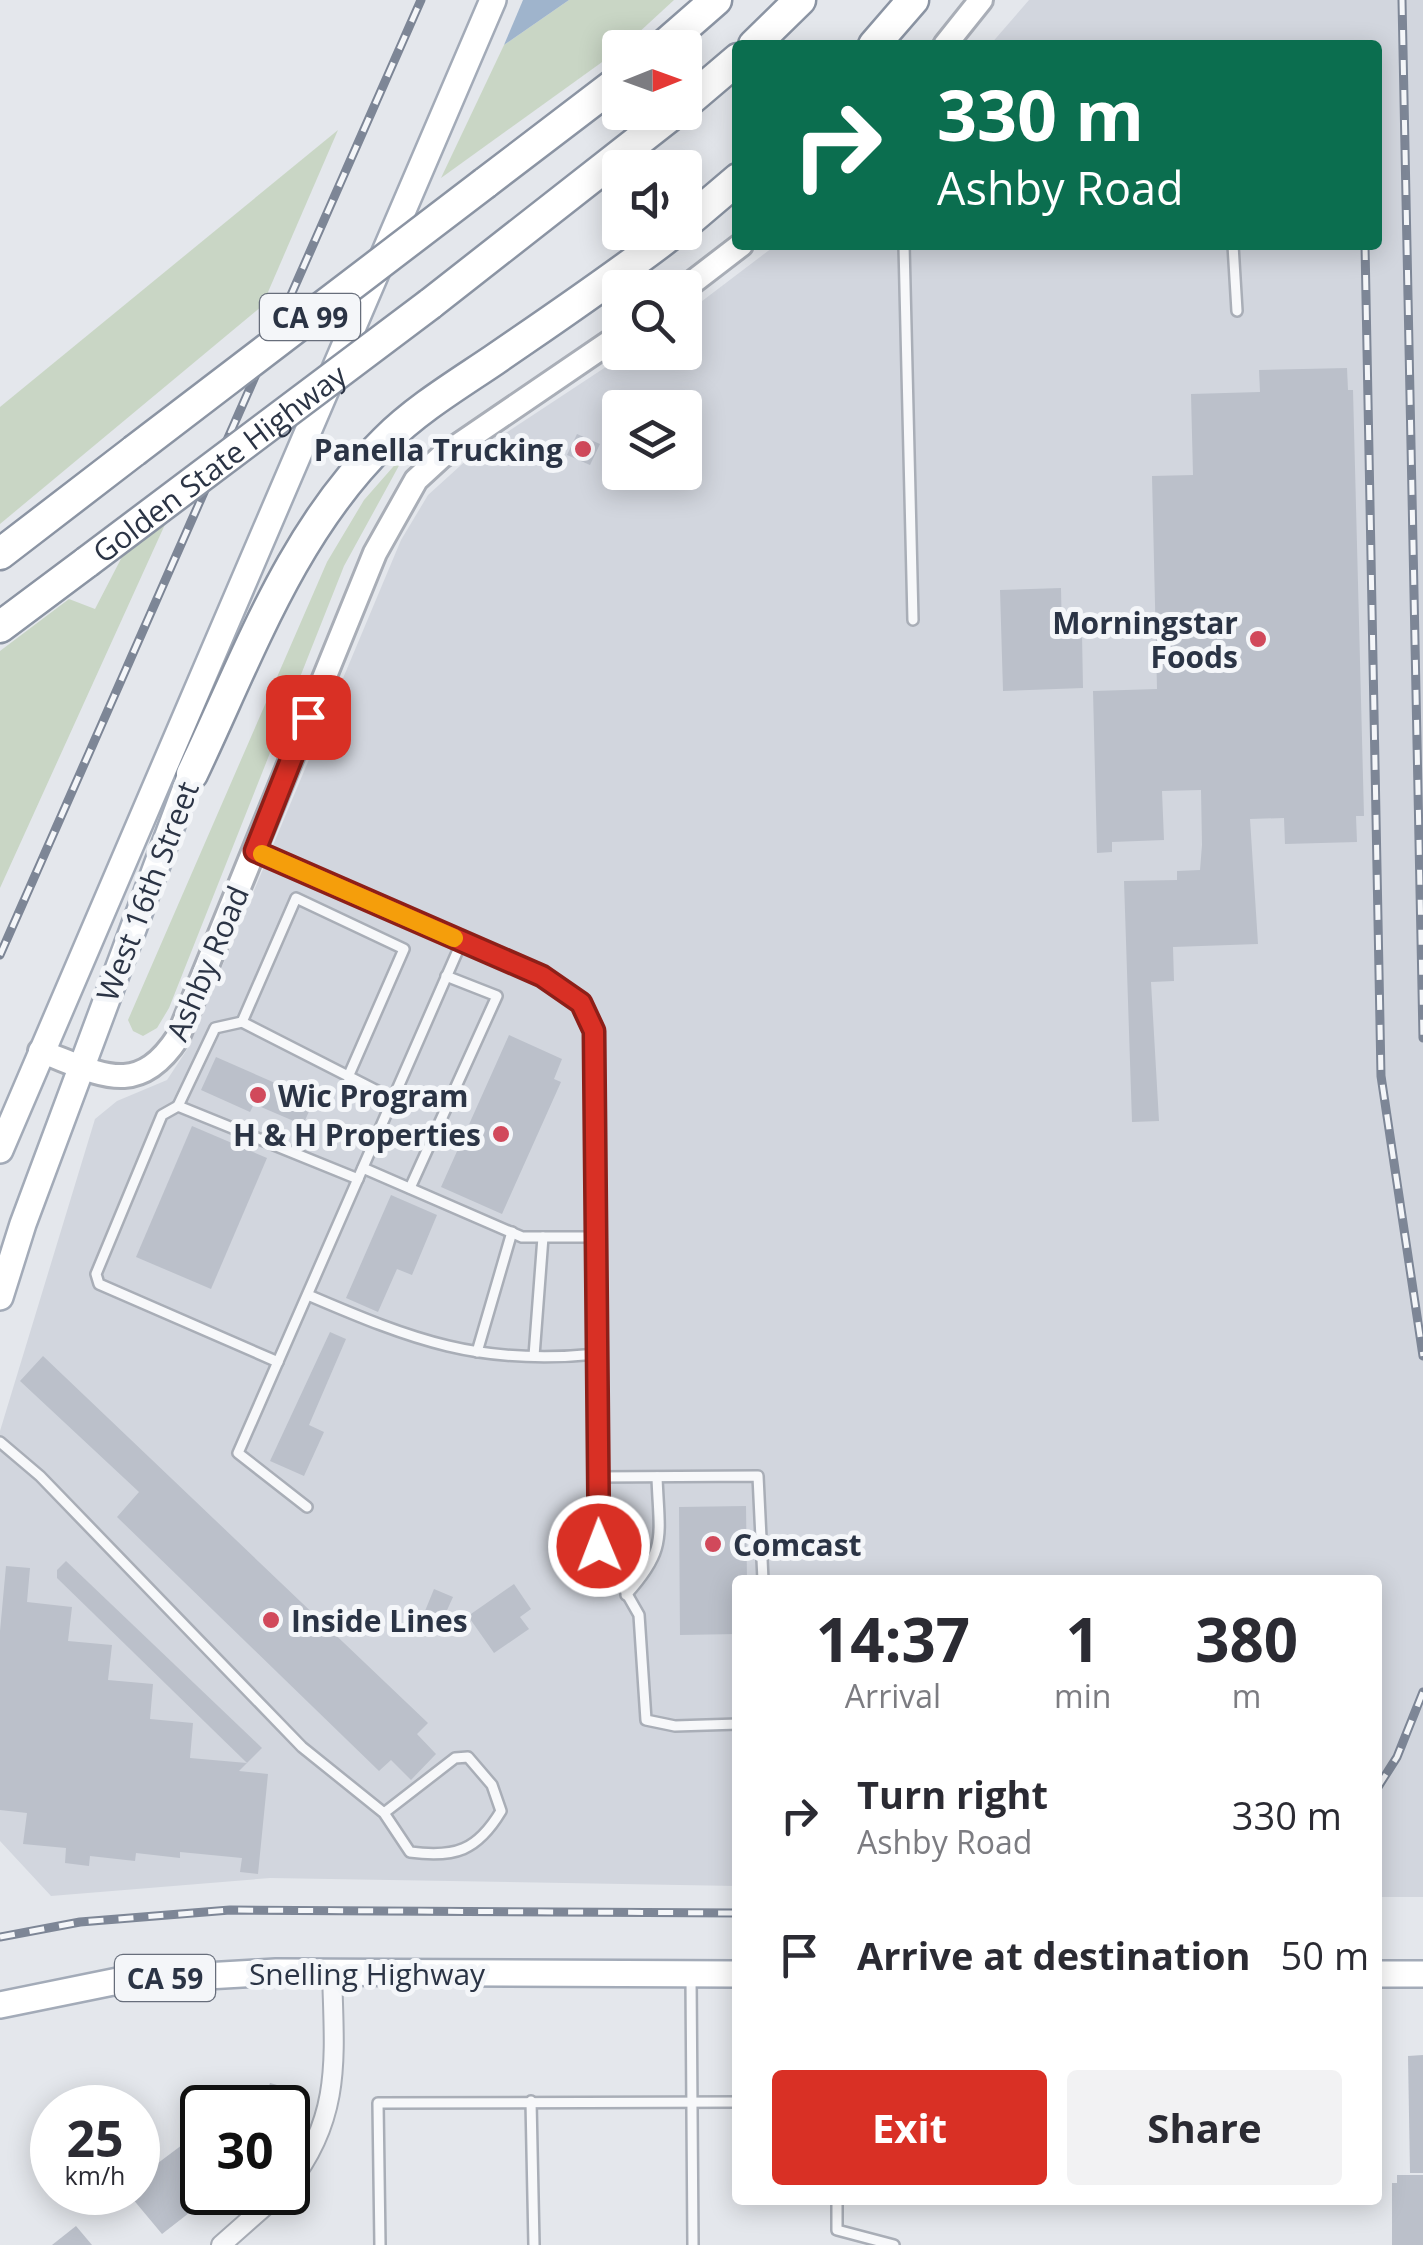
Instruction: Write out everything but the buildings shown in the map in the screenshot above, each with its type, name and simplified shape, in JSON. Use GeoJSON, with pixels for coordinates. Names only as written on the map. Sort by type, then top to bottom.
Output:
{"type":"FeatureCollection","features":[{"type":"Feature","properties":{"kind":"highway"},"geometry":{"type":"LineString","coordinates":[[682,30],[716,0]]}},
{"type":"Feature","properties":{"kind":"highway"},"geometry":{"type":"LineString","coordinates":[[759,40],[800,0]]}},
{"type":"Feature","properties":{"kind":"highway"},"geometry":{"type":"LineString","coordinates":[[878,40],[913,0]]}},
{"type":"Feature","properties":{"kind":"highway"},"geometry":{"type":"LineString","coordinates":[[702,90],[732,64]]}},
{"type":"Feature","properties":{"kind":"highway","name":"Golden State Highway"},"geometry":{"type":"LineString","coordinates":[[0,554],[602,94]]}},
{"type":"Feature","properties":{"kind":"highway","name":"Golden State Highway"},"geometry":{"type":"LineString","coordinates":[[0,626],[430,304],[652,130]]}},
{"type":"Feature","properties":{"kind":"highway"},"geometry":{"type":"LineString","coordinates":[[702,210],[732,184]]}},
{"type":"Feature","properties":{"kind":"highway"},"geometry":{"type":"LineString","coordinates":[[192,774],[281,585],[311,531],[347,483],[385,441],[428,405],[648,250]]}},
{"type":"Feature","properties":{"kind":"main road","name":"West 16th Street"},"geometry":{"type":"LineString","coordinates":[[0,1150],[493,0]]}},
{"type":"Feature","properties":{"kind":"main road"},"geometry":{"type":"LineString","coordinates":[[949,40],[980,0]]}},
{"type":"Feature","properties":{"kind":"main road"},"geometry":{"type":"LineString","coordinates":[[702,275],[734,250]]}},
{"type":"Feature","properties":{"kind":"main road","name":"Ashby Road"},"geometry":{"type":"LineString","coordinates":[[40,1052],[109,1077],[128,1078],[148,1072],[165,1058],[178,1037],[368,568],[416,480],[467,436],[602,347]]}},
{"type":"Feature","properties":{"kind":"main road","name":"West 16th Street"},"geometry":{"type":"LineString","coordinates":[[0,1297],[80,1066],[192,774],[286,482]]}},
{"type":"Feature","properties":{"kind":"main road","name":"Snelling Highway"},"geometry":{"type":"LineString","coordinates":[[0,2005],[118,1981],[332,1971],[732,1974]]}},
{"type":"Feature","properties":{"kind":"main road"},"geometry":{"type":"LineString","coordinates":[[1382,1974],[1423,1974]]}},
{"type":"Feature","properties":{"kind":"street"},"geometry":{"type":"LineString","coordinates":[[255,851],[542,976],[581,1003],[588,1017],[594,1031],[599,1546]]}},
{"type":"Feature","properties":{"kind":"street"},"geometry":{"type":"LineString","coordinates":[[310,2158],[327,2116],[334,2069],[332,1971]]}},
{"type":"Feature","properties":{"kind":"street"},"geometry":{"type":"LineString","coordinates":[[221,2245],[255,2215]]}},
{"type":"Feature","properties":{"kind":"lane"},"geometry":{"type":"LineString","coordinates":[[904,250],[913,620]]}},
{"type":"Feature","properties":{"kind":"lane"},"geometry":{"type":"LineString","coordinates":[[1233,250],[1237,310]]}},
{"type":"Feature","properties":{"kind":"lane"},"geometry":{"type":"LineString","coordinates":[[242,1022],[296,898],[404,949],[348,1076]]}},
{"type":"Feature","properties":{"kind":"lane"},"geometry":{"type":"LineString","coordinates":[[307,1507],[238,1453],[462,941]]}},
{"type":"Feature","properties":{"kind":"lane"},"geometry":{"type":"LineString","coordinates":[[410,1188],[497,996],[446,976]]}},
{"type":"Feature","properties":{"kind":"lane"},"geometry":{"type":"LineString","coordinates":[[278,1362],[99,1284],[96,1274],[162,1115],[178,1106],[215,1028],[242,1022],[393,1100]]}},
{"type":"Feature","properties":{"kind":"lane"},"geometry":{"type":"LineString","coordinates":[[178,1106],[358,1179]]}},
{"type":"Feature","properties":{"kind":"lane"},"geometry":{"type":"LineString","coordinates":[[363,1168],[512,1232],[543,1237],[596,1236]]}},
{"type":"Feature","properties":{"kind":"lane"},"geometry":{"type":"LineString","coordinates":[[477,1352],[512,1232]]}},
{"type":"Feature","properties":{"kind":"lane"},"geometry":{"type":"LineString","coordinates":[[534,1356],[543,1237]]}},
{"type":"Feature","properties":{"kind":"lane"},"geometry":{"type":"LineString","coordinates":[[308,1295],[407,1338],[449,1350],[534,1356],[597,1354]]}},
{"type":"Feature","properties":{"kind":"lane"},"geometry":{"type":"LineString","coordinates":[[0,1442],[40,1476],[302,1747],[384,1813],[410,1852],[447,1857],[486,1836],[502,1811],[492,1785],[468,1758],[455,1758],[384,1813]]}},
{"type":"Feature","properties":{"kind":"lane"},"geometry":{"type":"LineString","coordinates":[[598,1478],[758,1476],[763,1575]]}},
{"type":"Feature","properties":{"kind":"lane"},"geometry":{"type":"LineString","coordinates":[[626,1594],[653,1566],[660,1547],[657,1477]]}},
{"type":"Feature","properties":{"kind":"lane"},"geometry":{"type":"LineString","coordinates":[[599,1546],[638,1614],[646,1720],[676,1726],[732,1724]]}},
{"type":"Feature","properties":{"kind":"lane"},"geometry":{"type":"LineString","coordinates":[[691,1974],[693,2245]]}},
{"type":"Feature","properties":{"kind":"lane"},"geometry":{"type":"LineString","coordinates":[[532,2102],[534,2245]]}},
{"type":"Feature","properties":{"kind":"lane"},"geometry":{"type":"LineString","coordinates":[[380,2245],[378,2103],[732,2102]]}},
{"type":"Feature","properties":{"kind":"lane"},"geometry":{"type":"LineString","coordinates":[[836,2205],[838,2245]]}},
{"type":"Feature","properties":{"kind":"lane"},"geometry":{"type":"LineString","coordinates":[[837,2230],[894,2245]]}},
{"type":"Feature","properties":{"kind":"shaded area"},"geometry":{"type":"Polygon","coordinates":[[[1029,0],[1423,0],[1423,1897],[1382,1897],[1382,1575],[732,1575],[732,1886],[270,1878],[51,1896],[0,1841],[0,1431],[95,1119],[117,1101],[167,1080],[188,1048],[401,540],[428,495],[471,456],[602,370],[702,370],[702,301],[769,250],[1382,250],[1382,40],[994,40],[1029,0]]]}},
{"type":"Feature","properties":{"kind":"green space"},"geometry":{"type":"Polygon","coordinates":[[[569,0],[674,0],[641,30],[602,30],[602,62],[441,178],[504,45],[569,0]]]}},
{"type":"Feature","properties":{"kind":"green space"},"geometry":{"type":"Polygon","coordinates":[[[338,130],[262,306],[0,524],[0,407],[338,130]]]}},
{"type":"Feature","properties":{"kind":"green space"},"geometry":{"type":"Polygon","coordinates":[[[407,451],[344,566],[169,1008],[157,1028],[143,1036],[133,1031],[128,1020],[327,562],[364,500],[407,451]]]}},
{"type":"Feature","properties":{"kind":"green space"},"geometry":{"type":"Polygon","coordinates":[[[167,520],[0,888],[0,651],[69,599],[95,609],[125,551],[167,520]]]}},
{"type":"Feature","properties":{"kind":"water"},"geometry":{"type":"Polygon","coordinates":[[[523,0],[569,0],[504,45],[523,0]]]}},
{"type":"Feature","properties":{"kind":"railway"},"geometry":{"type":"LineString","coordinates":[[0,955],[421,0]]}},
{"type":"Feature","properties":{"kind":"railway"},"geometry":{"type":"LineString","coordinates":[[1402,0],[1423,1038]]}},
{"type":"Feature","properties":{"kind":"railway"},"geometry":{"type":"LineString","coordinates":[[1365,250],[1381,1076],[1423,1356]]}},
{"type":"Feature","properties":{"kind":"railway"},"geometry":{"type":"LineString","coordinates":[[1382,1781],[1397,1757],[1423,1692]]}},
{"type":"Feature","properties":{"kind":"railway"},"geometry":{"type":"LineString","coordinates":[[0,1937],[80,1922],[230,1910],[732,1913]]}},
{"type":"Feature","properties":{"kind":"slow traffic"},"geometry":{"type":"LineString","coordinates":[[262,854],[454,938]]}},
{"type":"Feature","properties":{"kind":"place","name":"Panella Trucking"},"geometry":{"type":"Point","coordinates":[583,449]}},
{"type":"Feature","properties":{"kind":"place","name":"Morningstar Foods"},"geometry":{"type":"Point","coordinates":[1258,639]}},
{"type":"Feature","properties":{"kind":"place","name":"Wic Program"},"geometry":{"type":"Point","coordinates":[258,1095]}},
{"type":"Feature","properties":{"kind":"place","name":"H & H Properties"},"geometry":{"type":"Point","coordinates":[501,1134]}},
{"type":"Feature","properties":{"kind":"place","name":"Comcast"},"geometry":{"type":"Point","coordinates":[713,1544]}},
{"type":"Feature","properties":{"kind":"place","name":"Inside Lines"},"geometry":{"type":"Point","coordinates":[271,1620]}},
{"type":"Feature","properties":{"kind":"route"},"geometry":{"type":"LineString","coordinates":[[308,717],[255,851],[542,976],[581,1003],[594,1031],[599,1546]]}}]}
